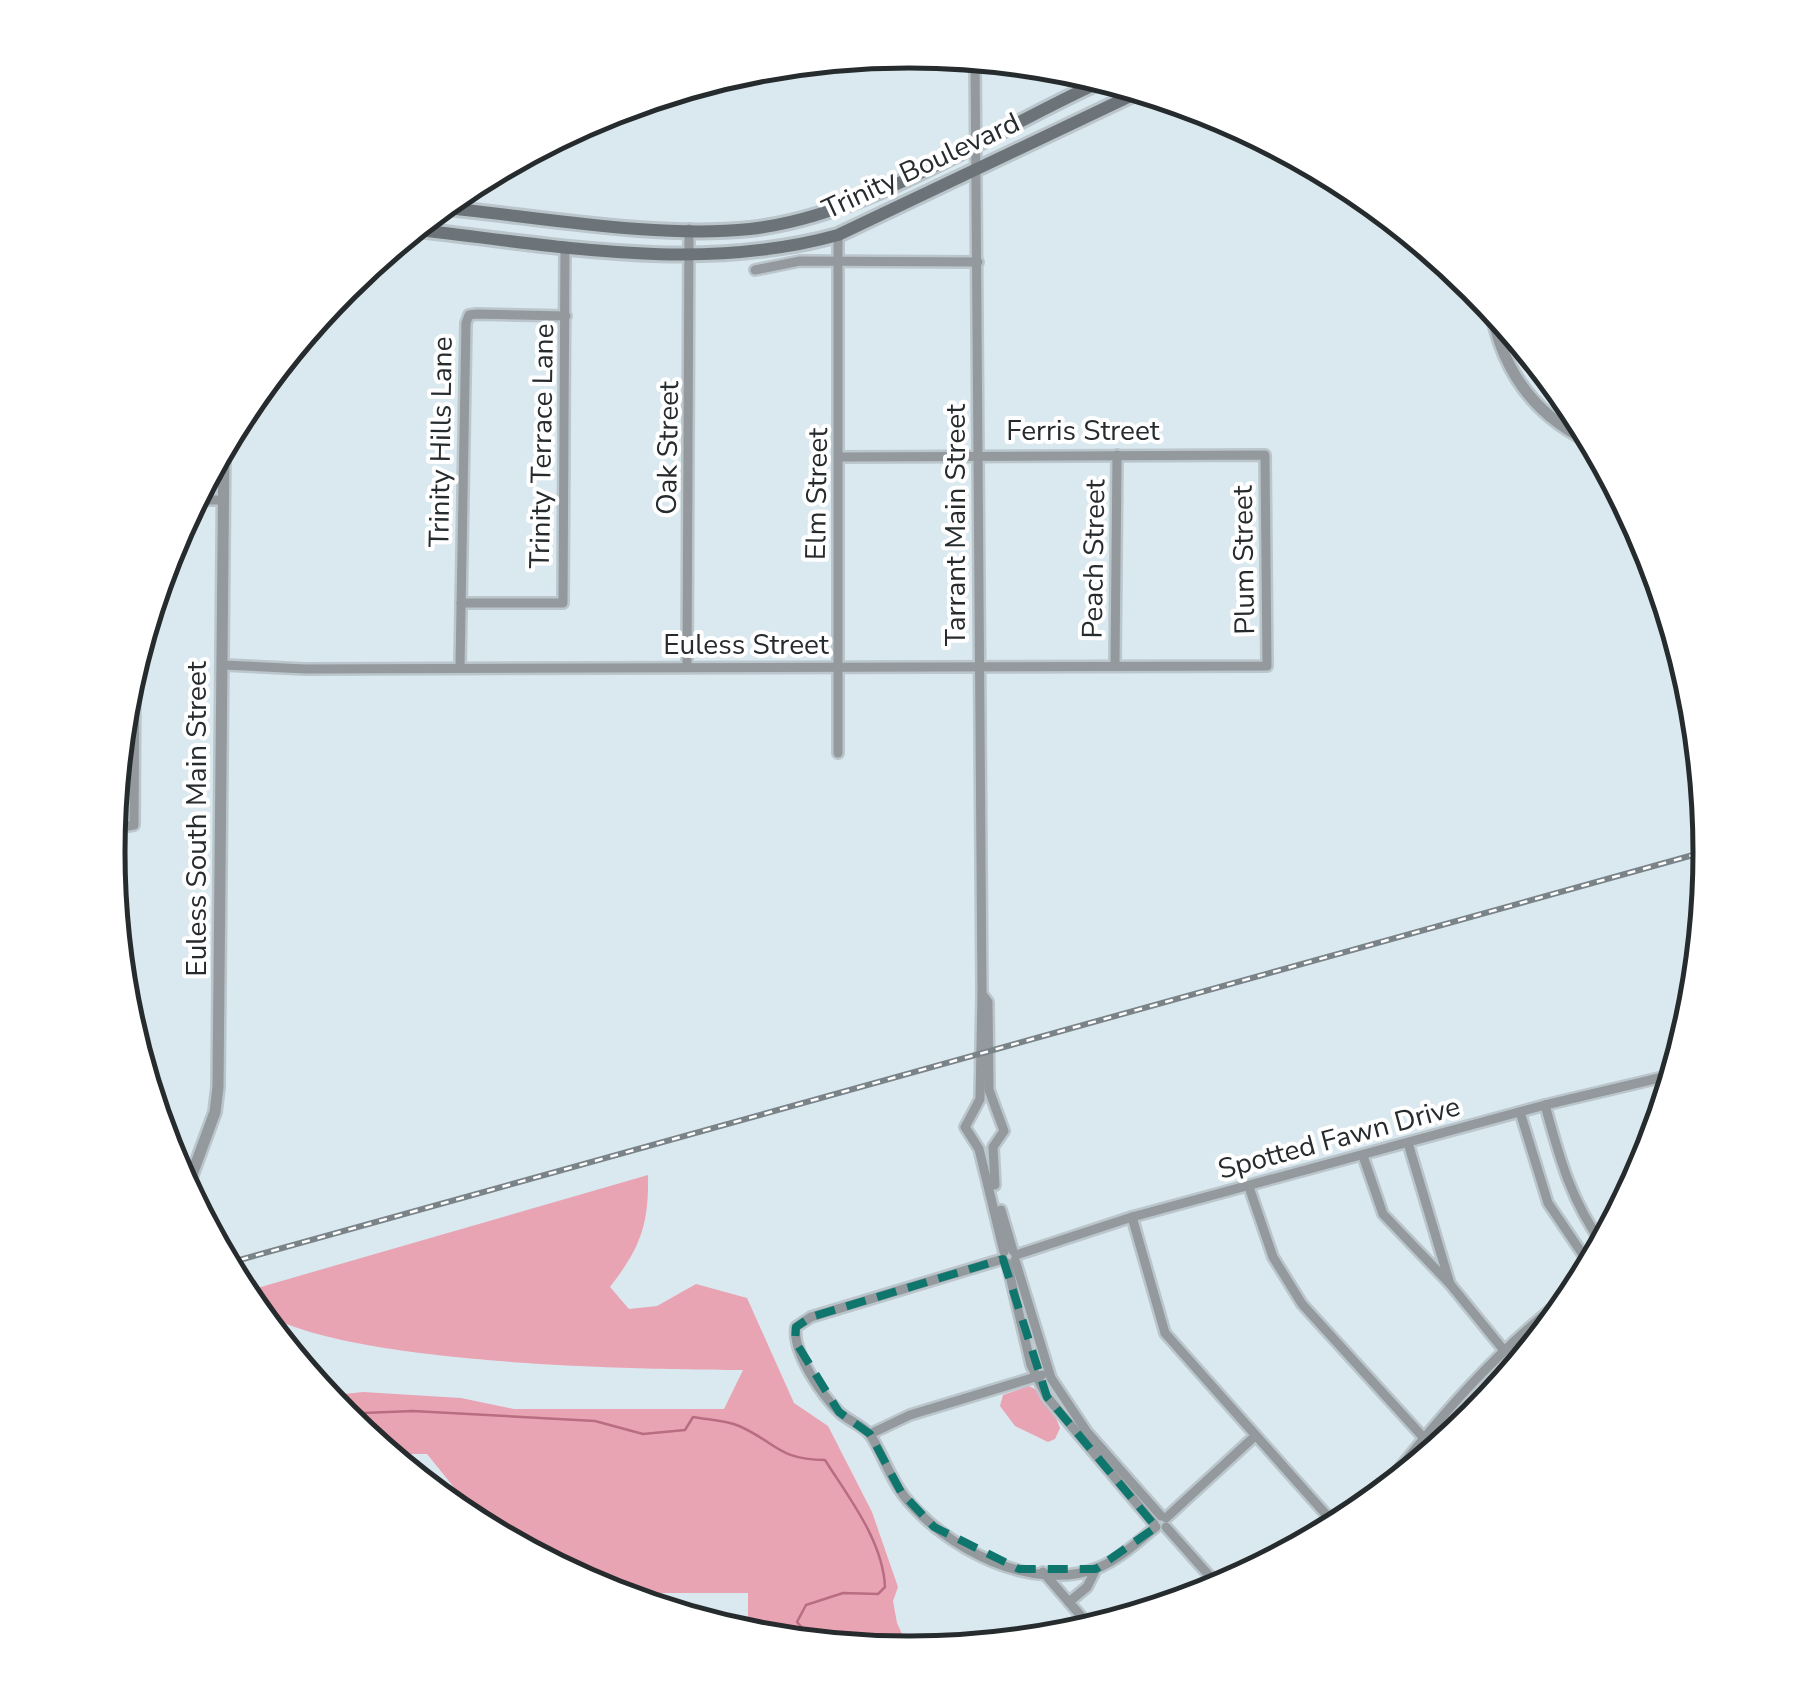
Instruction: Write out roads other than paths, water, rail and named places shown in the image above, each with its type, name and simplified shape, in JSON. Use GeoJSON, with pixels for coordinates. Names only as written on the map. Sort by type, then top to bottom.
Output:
{"type":"FeatureCollection","features":[{"type":"Feature","properties":{"kind":"main road","name":"Trinity Boulevard"},"geometry":{"type":"LineString","coordinates":[[461,209],[690,230],[753,228],[796,218],[910,175],[1088,88]]}},
{"type":"Feature","properties":{"kind":"main road","name":"Trinity Boulevard"},"geometry":{"type":"LineString","coordinates":[[430,231],[623,255],[754,253],[838,235],[1127,98]]}},
{"type":"Feature","properties":{"kind":"street","name":"Tarrant Main Street"},"geometry":{"type":"LineString","coordinates":[[975,70],[982,994],[988,1002],[984,1052]]}},
{"type":"Feature","properties":{"kind":"street","name":"Oak Street"},"geometry":{"type":"LineString","coordinates":[[687,668],[690,230]]}},
{"type":"Feature","properties":{"kind":"street","name":"Elm Street"},"geometry":{"type":"LineString","coordinates":[[838,235],[838,753]]}},
{"type":"Feature","properties":{"kind":"street","name":"Trinity Terrace Lane"},"geometry":{"type":"LineString","coordinates":[[461,603],[564,603],[565,247]]}},
{"type":"Feature","properties":{"kind":"street"},"geometry":{"type":"LineString","coordinates":[[754,270],[778,262],[978,262]]}},
{"type":"Feature","properties":{"kind":"street","name":"Trinity Hills Lane"},"geometry":{"type":"LineString","coordinates":[[460,667],[466,323],[477,314],[566,316]]}},
{"type":"Feature","properties":{"kind":"street"},"geometry":{"type":"LineString","coordinates":[[1497,333],[1519,385],[1553,422],[1572,432]]}},
{"type":"Feature","properties":{"kind":"street","name":"Ferris Street"},"geometry":{"type":"LineString","coordinates":[[841,457],[1265,454]]}},
{"type":"Feature","properties":{"kind":"street","name":"Plum Street"},"geometry":{"type":"LineString","coordinates":[[1265,454],[1268,666]]}},
{"type":"Feature","properties":{"kind":"street","name":"Peach Street"},"geometry":{"type":"LineString","coordinates":[[1115,664],[1117,455]]}},
{"type":"Feature","properties":{"kind":"street","name":"Euless South Main Street"},"geometry":{"type":"LineString","coordinates":[[193,1171],[215,1112],[218,1087],[224,471]]}},
{"type":"Feature","properties":{"kind":"street"},"geometry":{"type":"LineString","coordinates":[[209,500],[224,500]]}},
{"type":"Feature","properties":{"kind":"street","name":"Euless Street"},"geometry":{"type":"LineString","coordinates":[[224,666],[1268,666]]}},
{"type":"Feature","properties":{"kind":"street"},"geometry":{"type":"LineString","coordinates":[[126,826],[134,825],[135,734]]}},
{"type":"Feature","properties":{"kind":"street"},"geometry":{"type":"LineString","coordinates":[[984,1052],[991,1101],[1004,1131],[993,1147],[992,1172],[1037,1377],[1065,1422],[1210,1577]]}},
{"type":"Feature","properties":{"kind":"street"},"geometry":{"type":"LineString","coordinates":[[984,1052],[980,1099],[966,1128],[979,1149],[1049,1373],[1087,1432],[1161,1522]]}},
{"type":"Feature","properties":{"kind":"street","name":"Spotted Fawn Drive"},"geometry":{"type":"LineString","coordinates":[[870,1434],[840,1412],[797,1347],[795,1334],[800,1322],[1132,1217],[1660,1078]]}},
{"type":"Feature","properties":{"kind":"street"},"geometry":{"type":"LineString","coordinates":[[1546,1105],[1565,1178],[1595,1233]]}},
{"type":"Feature","properties":{"kind":"street"},"geometry":{"type":"LineString","coordinates":[[1520,1112],[1548,1203],[1583,1254]]}},
{"type":"Feature","properties":{"kind":"street"},"geometry":{"type":"LineString","coordinates":[[1408,1143],[1450,1284]]}},
{"type":"Feature","properties":{"kind":"street"},"geometry":{"type":"LineString","coordinates":[[979,1149],[993,1147]]}},
{"type":"Feature","properties":{"kind":"street"},"geometry":{"type":"LineString","coordinates":[[1362,1156],[1383,1214],[1450,1284],[1502,1348]]}},
{"type":"Feature","properties":{"kind":"street"},"geometry":{"type":"LineString","coordinates":[[1249,1187],[1272,1257],[1302,1304],[1423,1437]]}},
{"type":"Feature","properties":{"kind":"street"},"geometry":{"type":"LineString","coordinates":[[1132,1217],[1164,1333],[1327,1515]]}},
{"type":"Feature","properties":{"kind":"street"},"geometry":{"type":"LineString","coordinates":[[1407,1458],[1502,1348],[1542,1317]]}},
{"type":"Feature","properties":{"kind":"street"},"geometry":{"type":"LineString","coordinates":[[1049,1373],[910,1415],[870,1434],[901,1492],[934,1526],[990,1561],[1043,1572],[1096,1569],[1115,1560],[1161,1522],[1256,1436]]}},
{"type":"Feature","properties":{"kind":"street"},"geometry":{"type":"LineString","coordinates":[[1069,1602],[1087,1586],[1096,1569]]}},
{"type":"Feature","properties":{"kind":"street"},"geometry":{"type":"LineString","coordinates":[[1043,1572],[1082,1617]]}},
{"type":"Feature","properties":{"kind":"waterway"},"geometry":{"type":"LineString","coordinates":[[361,1413],[413,1411],[595,1421],[643,1434],[685,1430],[693,1417],[734,1424],[797,1457],[825,1460],[871,1537],[885,1587],[878,1594],[843,1593],[806,1605],[797,1622],[803,1629]]}},
{"type":"Feature","properties":{"kind":"railway"},"geometry":{"type":"LineString","coordinates":[[240,1260],[1694,855]]}}]}
